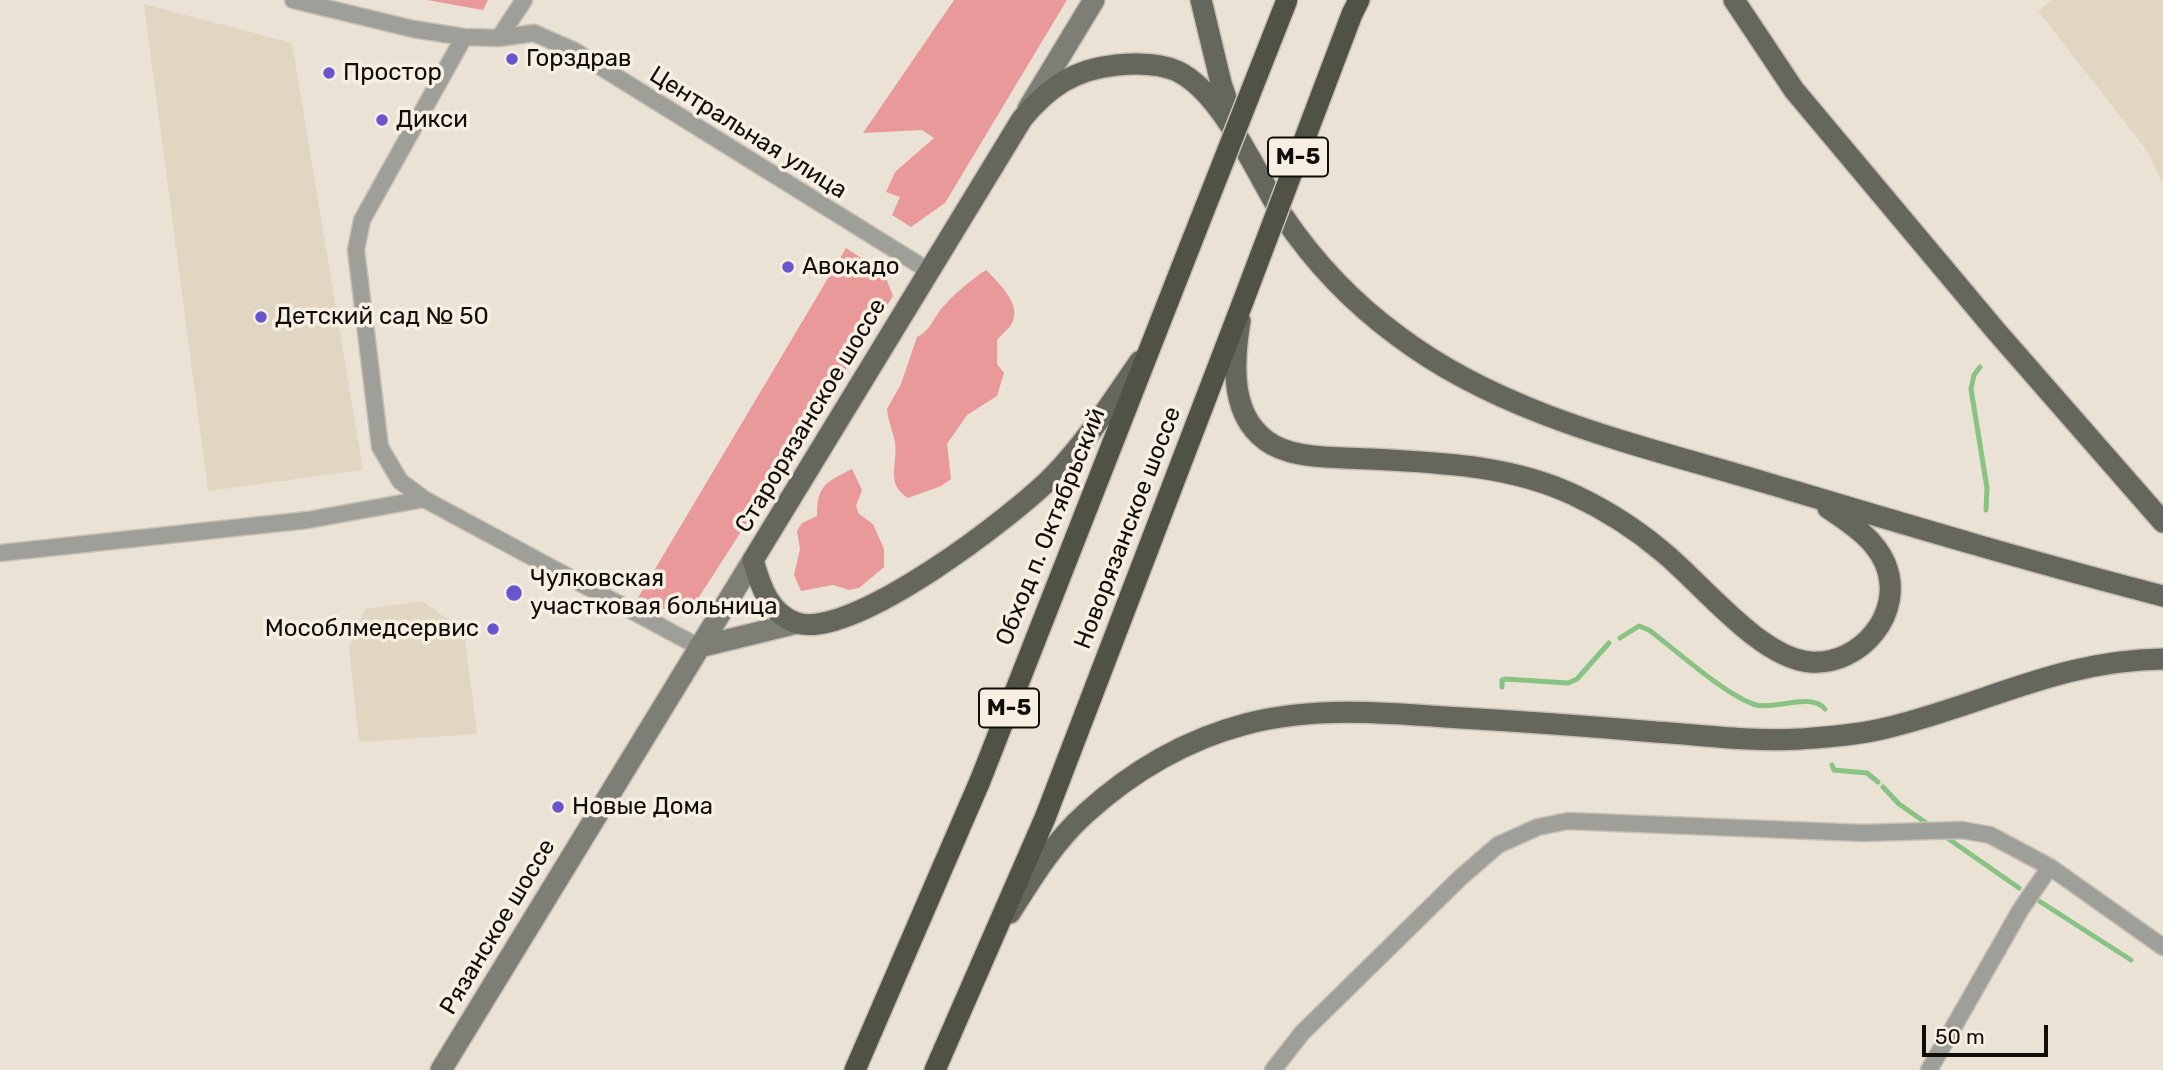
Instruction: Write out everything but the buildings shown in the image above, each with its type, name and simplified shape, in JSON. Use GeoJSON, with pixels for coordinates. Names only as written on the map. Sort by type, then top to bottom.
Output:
{"type":"FeatureCollection","features":[{"type":"Feature","properties":{"kind":"highway","name":"Обход п. Октябрьский"},"geometry":{"type":"LineString","coordinates":[[855,1070],[980,781],[1287,0]]}},
{"type":"Feature","properties":{"kind":"highway","name":"Новорязанское шоссе"},"geometry":{"type":"LineString","coordinates":[[935,1070],[1045,818],[1356,7]]}},
{"type":"Feature","properties":{"kind":"main road"},"geometry":{"type":"LineString","coordinates":[[1022,119],[1046,74],[1094,0]]}},
{"type":"Feature","properties":{"kind":"main road"},"geometry":{"type":"LineString","coordinates":[[1201,0],[1221,83],[1252,163],[1283,216],[1318,264],[1378,320],[1443,366],[1496,393],[1570,424],[2091,578],[2163,596]]}},
{"type":"Feature","properties":{"kind":"main road"},"geometry":{"type":"LineString","coordinates":[[1734,0],[1794,90],[1996,331],[2163,522]]}},
{"type":"Feature","properties":{"kind":"main road","name":"Старорязанское шоссе"},"geometry":{"type":"LineString","coordinates":[[754,560],[1022,119],[1050,89],[1084,71],[1133,64],[1163,66],[1188,78],[1201,91],[1252,163]]}},
{"type":"Feature","properties":{"kind":"main road"},"geometry":{"type":"LineString","coordinates":[[1244,299],[1237,341],[1236,383],[1242,410],[1255,431],[1273,445],[1292,452],[1316,455],[1449,463],[1495,470],[1527,477],[1573,494],[1611,515],[1661,551],[1771,649],[1809,662],[1844,656],[1874,635],[1889,602],[1890,583],[1885,563],[1872,542],[1809,495]]}},
{"type":"Feature","properties":{"kind":"main road"},"geometry":{"type":"LineString","coordinates":[[699,647],[797,623],[828,620],[866,608],[920,580],[965,548],[1054,475],[1104,414],[1153,342]]}},
{"type":"Feature","properties":{"kind":"main road"},"geometry":{"type":"LineString","coordinates":[[754,560],[766,596],[774,607],[797,623]]}},
{"type":"Feature","properties":{"kind":"main road","name":"Рязанское шоссе"},"geometry":{"type":"LineString","coordinates":[[441,1070],[754,560]]}},
{"type":"Feature","properties":{"kind":"main road"},"geometry":{"type":"LineString","coordinates":[[2091,578],[2163,607]]}},
{"type":"Feature","properties":{"kind":"main road"},"geometry":{"type":"LineString","coordinates":[[993,938],[1051,850],[1083,816],[1119,785],[1163,756],[1204,737],[1248,723],[1300,715],[1392,713],[1737,738],[1799,739],[1885,729],[2067,670],[2129,659],[2163,659]]}},
{"type":"Feature","properties":{"kind":"street","name":"Центральная улица"},"geometry":{"type":"LineString","coordinates":[[293,0],[413,29],[464,37],[499,38],[534,33],[575,51],[758,168],[929,271]]}},
{"type":"Feature","properties":{"kind":"street"},"geometry":{"type":"LineString","coordinates":[[499,38],[524,0]]}},
{"type":"Feature","properties":{"kind":"street"},"geometry":{"type":"LineString","coordinates":[[464,37],[362,220],[356,250],[380,447],[400,481],[424,499],[699,647]]}},
{"type":"Feature","properties":{"kind":"street"},"geometry":{"type":"LineString","coordinates":[[0,553],[308,520],[424,499]]}},
{"type":"Feature","properties":{"kind":"street"},"geometry":{"type":"LineString","coordinates":[[1273,1070],[1302,1033],[1460,878],[1498,845],[1538,827],[1567,821],[1863,833],[1962,830],[1990,835],[2050,867],[2163,947]]}},
{"type":"Feature","properties":{"kind":"street"},"geometry":{"type":"LineString","coordinates":[[1929,1070],[2021,909],[2050,867]]}},
{"type":"Feature","properties":{"kind":"shaded area"},"geometry":{"type":"Polygon","coordinates":[[[427,0],[488,0],[483,10],[427,0]]]}},
{"type":"Feature","properties":{"kind":"shaded area"},"geometry":{"type":"Polygon","coordinates":[[[954,0],[1067,0],[945,203],[911,227],[892,215],[900,197],[886,192],[895,172],[934,138],[922,130],[863,133],[954,0]]]}},
{"type":"Feature","properties":{"kind":"shaded area"},"geometry":{"type":"Polygon","coordinates":[[[2052,0],[2163,0],[2163,186],[2148,152],[2038,11],[2052,0]]]}},
{"type":"Feature","properties":{"kind":"shaded area","name":"Детский сад № 50"},"geometry":{"type":"Polygon","coordinates":[[[144,4],[292,43],[363,470],[208,491],[144,4]]]}},
{"type":"Feature","properties":{"kind":"shaded area"},"geometry":{"type":"Polygon","coordinates":[[[846,248],[884,273],[893,296],[697,600],[664,609],[636,601],[846,248]]]}},
{"type":"Feature","properties":{"kind":"shaded area"},"geometry":{"type":"Polygon","coordinates":[[[986,270],[1007,294],[1014,308],[1012,323],[997,340],[997,364],[1004,373],[997,396],[967,415],[947,444],[951,479],[941,486],[908,498],[901,493],[895,480],[895,442],[887,409],[901,384],[917,337],[955,295],[986,270]]]}},
{"type":"Feature","properties":{"kind":"shaded area"},"geometry":{"type":"Polygon","coordinates":[[[852,469],[862,490],[856,506],[859,514],[873,524],[884,549],[884,567],[859,588],[849,590],[833,585],[801,591],[794,575],[800,549],[797,531],[802,523],[817,516],[819,497],[825,486],[852,469]]]}},
{"type":"Feature","properties":{"kind":"shaded area"},"geometry":{"type":"Polygon","coordinates":[[[422,601],[464,631],[477,734],[359,742],[349,648],[365,609],[422,601]]]}},
{"type":"Feature","properties":{"kind":"waterway"},"geometry":{"type":"LineString","coordinates":[[1980,367],[1974,375],[1971,389],[1987,488],[1986,510]]}},
{"type":"Feature","properties":{"kind":"waterway"},"geometry":{"type":"LineString","coordinates":[[1620,638],[1639,626],[1649,630],[1716,683],[1756,705],[1811,702],[1825,709]]}},
{"type":"Feature","properties":{"kind":"waterway"},"geometry":{"type":"LineString","coordinates":[[1502,687],[1502,680],[1505,679],[1568,683],[1577,679],[1609,643]]}},
{"type":"Feature","properties":{"kind":"waterway"},"geometry":{"type":"LineString","coordinates":[[1832,765],[1834,770],[1867,773],[1878,782]]}},
{"type":"Feature","properties":{"kind":"waterway"},"geometry":{"type":"LineString","coordinates":[[1883,787],[1899,804],[1932,827]]}},
{"type":"Feature","properties":{"kind":"waterway"},"geometry":{"type":"LineString","coordinates":[[1943,835],[2019,888]]}},
{"type":"Feature","properties":{"kind":"waterway"},"geometry":{"type":"LineString","coordinates":[[2036,899],[2131,960]]}},
{"type":"Feature","properties":{"kind":"place","name":"Горздрав"},"geometry":{"type":"Point","coordinates":[512,59]}},
{"type":"Feature","properties":{"kind":"place","name":"Простор"},"geometry":{"type":"Point","coordinates":[329,73]}},
{"type":"Feature","properties":{"kind":"place","name":"Дикси"},"geometry":{"type":"Point","coordinates":[382,120]}},
{"type":"Feature","properties":{"kind":"place","name":"Авокадо"},"geometry":{"type":"Point","coordinates":[788,267]}},
{"type":"Feature","properties":{"kind":"place","name":"Детский сад № 50"},"geometry":{"type":"Point","coordinates":[261,317]}},
{"type":"Feature","properties":{"kind":"place","name":"Чулковская участковая больница"},"geometry":{"type":"Point","coordinates":[514,593]}},
{"type":"Feature","properties":{"kind":"place","name":"Мособлмедсервис"},"geometry":{"type":"Point","coordinates":[493,629]}},
{"type":"Feature","properties":{"kind":"place","name":"Новые Дома"},"geometry":{"type":"Point","coordinates":[558,807]}}]}
